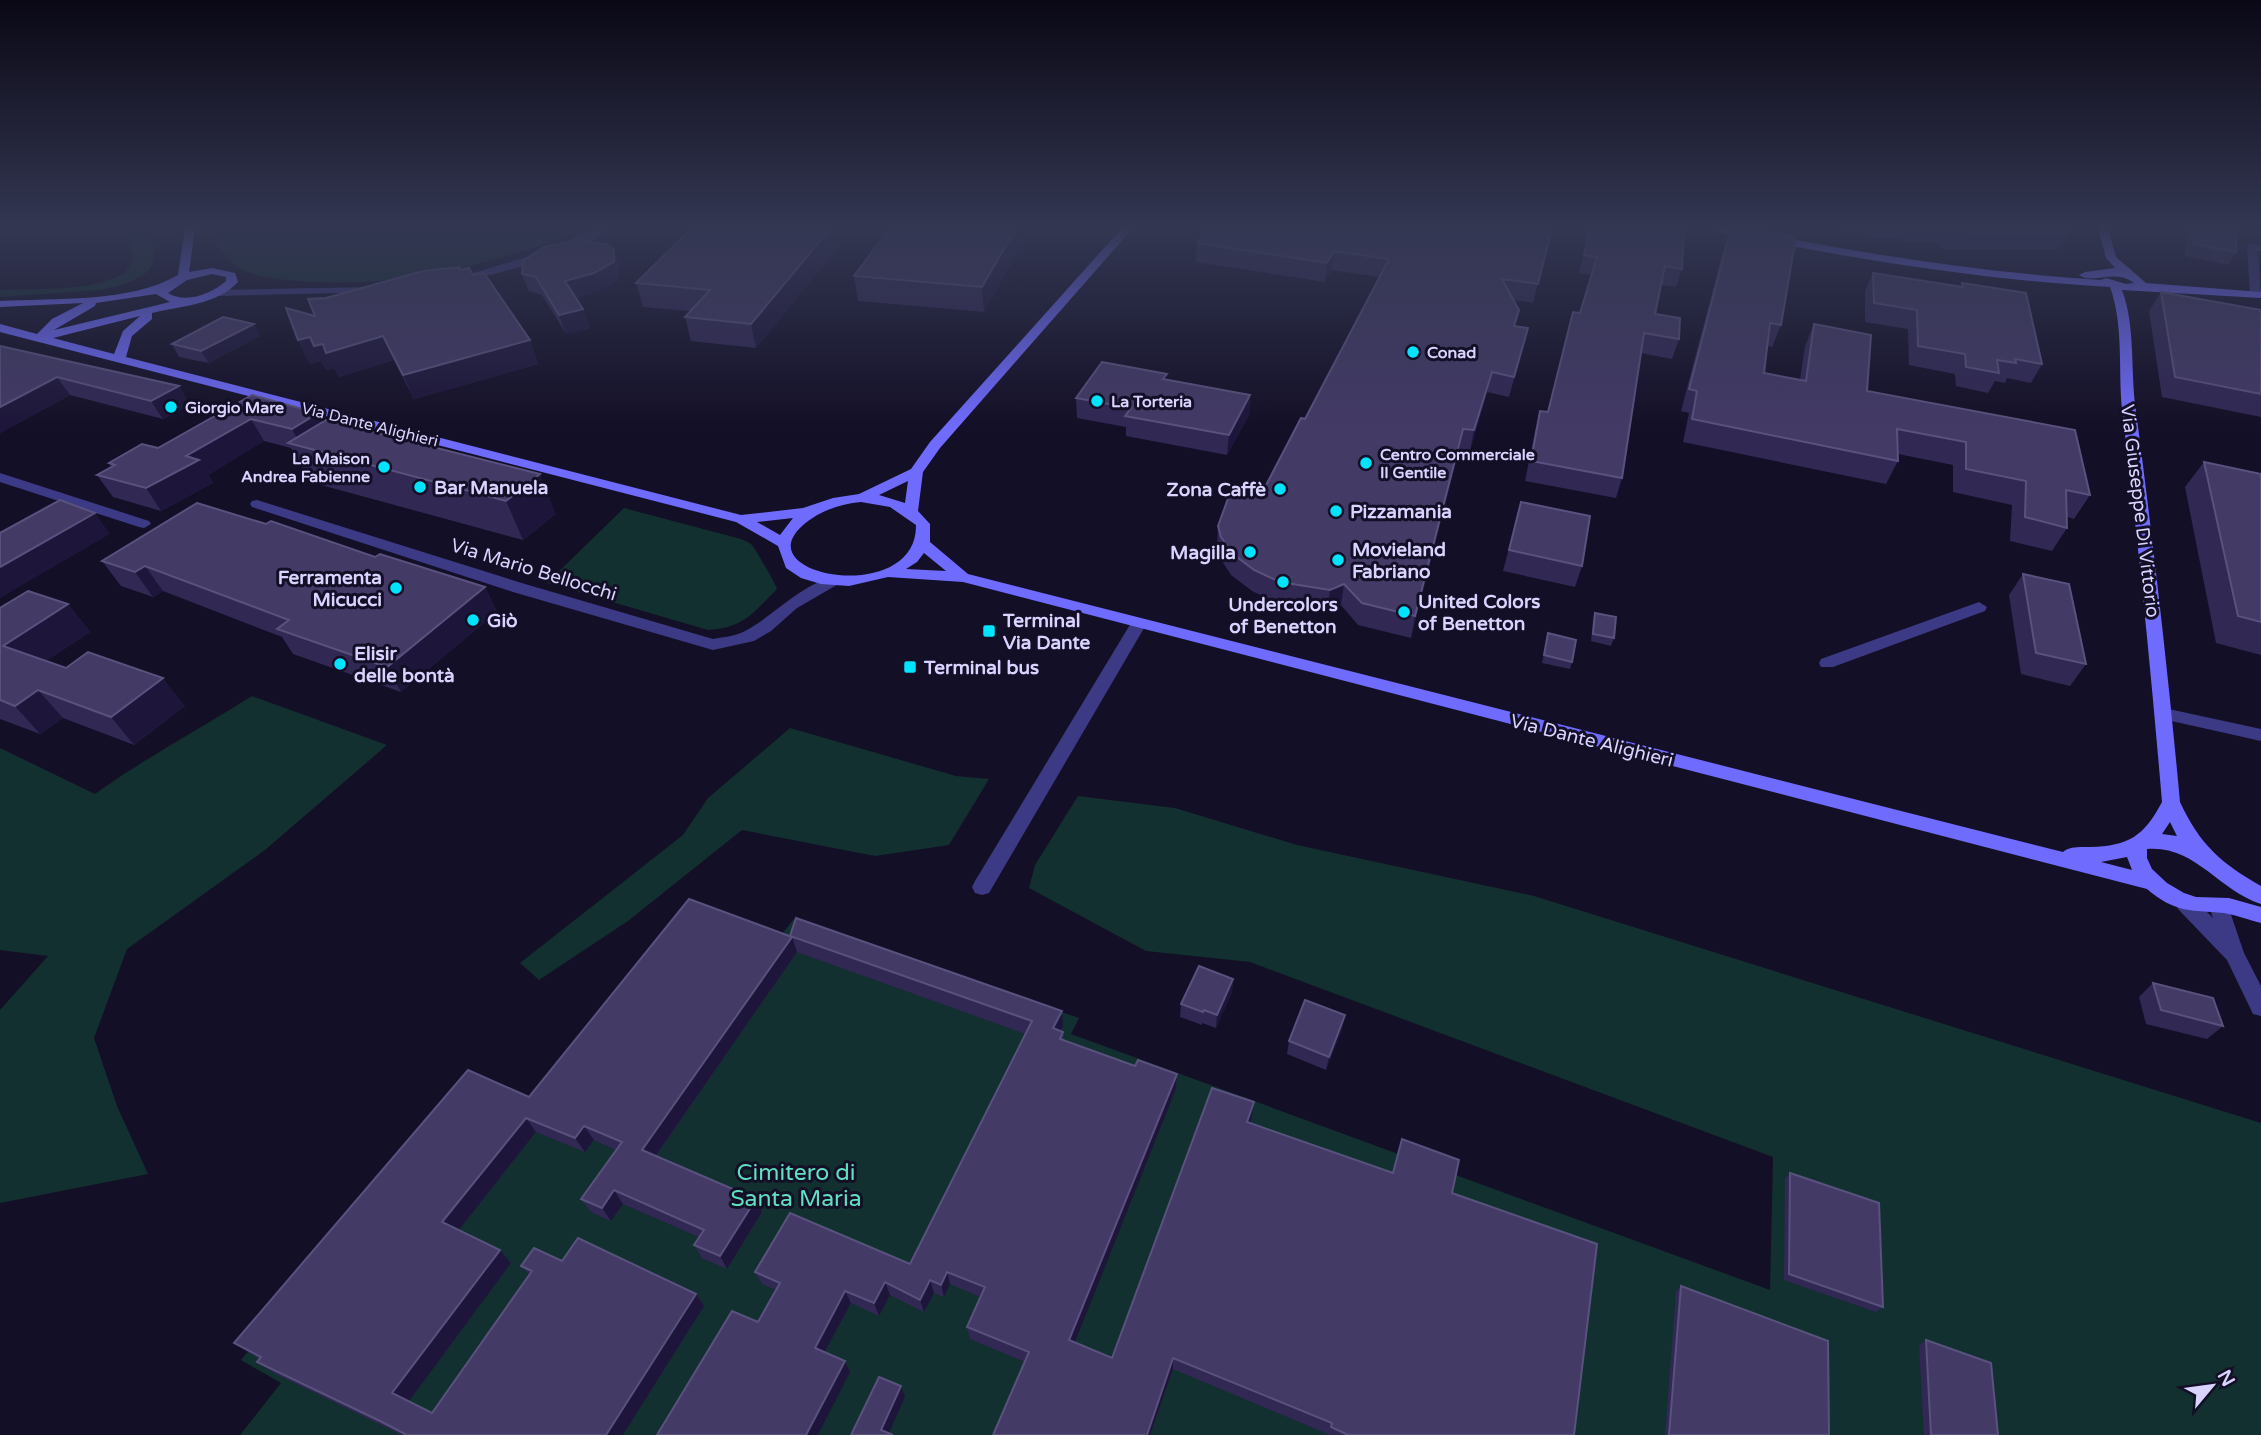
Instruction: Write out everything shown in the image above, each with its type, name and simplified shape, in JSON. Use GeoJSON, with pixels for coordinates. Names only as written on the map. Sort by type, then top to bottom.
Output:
{"type":"FeatureCollection","features":[{"type":"Feature","properties":{"kind":"main road"},"geometry":{"type":"LineString","coordinates":[[0,304],[104,299],[128,295]]}},
{"type":"Feature","properties":{"kind":"main road"},"geometry":{"type":"LineString","coordinates":[[164,295],[191,300]]}},
{"type":"Feature","properties":{"kind":"main road"},"geometry":{"type":"LineString","coordinates":[[38,338],[155,311],[208,295]]}},
{"type":"Feature","properties":{"kind":"main road"},"geometry":{"type":"LineString","coordinates":[[923,544],[923,524],[912,510],[916,472],[935,444],[1068,295]]}},
{"type":"Feature","properties":{"kind":"main road"},"geometry":{"type":"LineString","coordinates":[[2101,295],[2123,307],[2131,295]]}},
{"type":"Feature","properties":{"kind":"main road","name":"Via Giuseppe Di Vittorio"},"geometry":{"type":"LineString","coordinates":[[2118,295],[2123,307],[2127,394],[2164,714],[2171,802],[2184,831],[2214,865]]}},
{"type":"Feature","properties":{"kind":"main road"},"geometry":{"type":"LineString","coordinates":[[38,338],[56,322],[104,299]]}},
{"type":"Feature","properties":{"kind":"main road"},"geometry":{"type":"LineString","coordinates":[[119,360],[120,342],[131,328],[155,311]]}},
{"type":"Feature","properties":{"kind":"main road","name":"Via Dante Alighieri"},"geometry":{"type":"LineString","coordinates":[[0,328],[741,519],[785,544]]}},
{"type":"Feature","properties":{"kind":"main road"},"geometry":{"type":"LineString","coordinates":[[863,498],[916,472]]}},
{"type":"Feature","properties":{"kind":"main road","name":"Via Dante Alighieri"},"geometry":{"type":"LineString","coordinates":[[741,519],[813,510],[838,501],[863,498],[891,501],[912,510]]}},
{"type":"Feature","properties":{"kind":"main road","name":"Via Dante Alighieri"},"geometry":{"type":"LineString","coordinates":[[813,510],[790,529],[785,544],[787,558],[804,573],[834,582],[865,580],[890,573],[912,559],[923,544],[963,577]]}},
{"type":"Feature","properties":{"kind":"main road","name":"Via Dante Alighieri"},"geometry":{"type":"LineString","coordinates":[[890,573],[963,577],[2153,883]]}},
{"type":"Feature","properties":{"kind":"main road"},"geometry":{"type":"LineString","coordinates":[[2141,846],[2161,825],[2171,802]]}},
{"type":"Feature","properties":{"kind":"main road","name":"Via Dante Alighieri"},"geometry":{"type":"LineString","coordinates":[[2047,855],[2096,855],[2158,840],[2174,842],[2261,896]]}},
{"type":"Feature","properties":{"kind":"main road","name":"Via Dante Alighieri"},"geometry":{"type":"LineString","coordinates":[[2141,846],[2135,859],[2141,871],[2153,883],[2185,902],[2222,906],[2261,915]]}},
{"type":"Feature","properties":{"kind":"main road"},"geometry":{"type":"LineString","coordinates":[[2214,865],[2227,883],[2229,897],[2222,906]]}},
{"type":"Feature","properties":{"kind":"street"},"geometry":{"type":"LineString","coordinates":[[0,477],[144,524]]}},
{"type":"Feature","properties":{"kind":"street","name":"Via Mario Bellocchi"},"geometry":{"type":"LineString","coordinates":[[257,504],[506,584],[713,645],[748,638],[765,628],[791,604],[834,582]]}},
{"type":"Feature","properties":{"kind":"street","name":"Via Mario Bellocchi"},"geometry":{"type":"LineString","coordinates":[[791,604],[804,573]]}},
{"type":"Feature","properties":{"kind":"street"},"geometry":{"type":"LineString","coordinates":[[1827,663],[1979,607]]}},
{"type":"Feature","properties":{"kind":"street"},"geometry":{"type":"LineString","coordinates":[[982,887],[1139,622]]}},
{"type":"Feature","properties":{"kind":"street"},"geometry":{"type":"LineString","coordinates":[[2164,714],[2261,735]]}},
{"type":"Feature","properties":{"kind":"street"},"geometry":{"type":"LineString","coordinates":[[2185,902],[2234,954]]}},
{"type":"Feature","properties":{"kind":"street"},"geometry":{"type":"LineString","coordinates":[[2222,906],[2234,954],[2261,1007]]}},
{"type":"Feature","properties":{"kind":"green space"},"geometry":{"type":"Polygon","coordinates":[[[624,508],[748,542],[757,552],[777,589],[747,618],[731,626],[708,630],[547,583],[624,508]]]}},
{"type":"Feature","properties":{"kind":"green space"},"geometry":{"type":"Polygon","coordinates":[[[252,696],[387,745],[265,850],[127,949],[94,1038],[117,1106],[148,1174],[0,1203],[0,1010],[48,956],[0,950],[0,748],[95,794],[252,696]]]}},
{"type":"Feature","properties":{"kind":"green space"},"geometry":{"type":"Polygon","coordinates":[[[790,728],[956,776],[989,779],[949,845],[875,856],[742,830],[628,921],[539,980],[520,963],[683,835],[708,798],[790,728]]]}},
{"type":"Feature","properties":{"kind":"green space","name":"Cimitero di Santa Maria"},"geometry":{"type":"Polygon","coordinates":[[[1078,796],[1175,808],[1297,845],[1534,896],[2261,1123],[2261,1435],[240,1435],[281,1383],[241,1360],[478,1077],[539,1105],[781,935],[794,919],[1079,1018],[1071,1034],[1770,1290],[1773,1157],[1250,962],[1146,951],[1029,888],[1035,865],[1078,796]]]}},
{"type":"Feature","properties":{"kind":"building"},"geometry":{"type":"Polygon","coordinates":[[[337,295],[499,295],[530,340],[403,375],[383,336],[326,353],[323,344],[314,346],[310,337],[298,340],[286,308],[315,316],[308,299],[337,295]]]}},
{"type":"Feature","properties":{"kind":"building"},"geometry":{"type":"Polygon","coordinates":[[[547,295],[574,295],[583,309],[559,315],[547,295]]]}},
{"type":"Feature","properties":{"kind":"building"},"geometry":{"type":"Polygon","coordinates":[[[705,295],[775,295],[751,324],[685,317],[705,295]]]}},
{"type":"Feature","properties":{"kind":"building","name":"Centro Commerciale Il Gentile"},"geometry":{"type":"Polygon","coordinates":[[[1370,295],[1511,295],[1519,310],[1514,326],[1528,328],[1514,377],[1492,372],[1474,430],[1463,429],[1415,616],[1362,603],[1344,584],[1330,590],[1280,582],[1254,570],[1233,554],[1221,537],[1218,526],[1230,493],[1264,489],[1301,418],[1305,419],[1370,295]]]}},
{"type":"Feature","properties":{"kind":"building"},"geometry":{"type":"Polygon","coordinates":[[[1585,295],[1659,295],[1655,314],[1680,318],[1679,339],[1644,333],[1622,478],[1531,461],[1540,411],[1548,412],[1573,312],[1580,313],[1585,295]]]}},
{"type":"Feature","properties":{"kind":"building"},"geometry":{"type":"Polygon","coordinates":[[[1714,295],[1786,295],[1781,325],[1770,323],[1764,373],[1806,381],[1814,324],[1871,335],[1867,391],[2075,430],[2090,495],[2066,490],[2067,528],[2025,517],[2026,481],[1966,469],[1966,442],[1897,429],[1898,461],[1692,419],[1697,391],[1689,389],[1714,295]]]}},
{"type":"Feature","properties":{"kind":"building"},"geometry":{"type":"Polygon","coordinates":[[[1874,295],[2026,295],[2042,364],[2015,359],[2016,363],[1997,360],[1999,373],[1966,367],[1965,354],[1918,346],[1917,310],[1874,303],[1874,295]]]}},
{"type":"Feature","properties":{"kind":"building"},"geometry":{"type":"Polygon","coordinates":[[[2161,295],[2177,295],[2261,310],[2261,394],[2175,377],[2161,295]]]}},
{"type":"Feature","properties":{"kind":"building"},"geometry":{"type":"Polygon","coordinates":[[[223,317],[254,324],[201,351],[172,344],[223,317]]]}},
{"type":"Feature","properties":{"kind":"building"},"geometry":{"type":"Polygon","coordinates":[[[0,346],[179,386],[151,401],[57,377],[0,407],[0,346]]]}},
{"type":"Feature","properties":{"kind":"building"},"geometry":{"type":"Polygon","coordinates":[[[1102,362],[1167,374],[1163,379],[1250,395],[1229,435],[1125,416],[1131,408],[1076,398],[1102,362]]]}},
{"type":"Feature","properties":{"kind":"building"},"geometry":{"type":"Polygon","coordinates":[[[252,395],[318,413],[292,429],[251,419],[186,456],[199,460],[146,488],[97,475],[115,465],[109,463],[142,444],[158,448],[252,395]]]}},
{"type":"Feature","properties":{"kind":"building"},"geometry":{"type":"Polygon","coordinates":[[[326,420],[540,474],[506,501],[288,443],[326,420]]]}},
{"type":"Feature","properties":{"kind":"building"},"geometry":{"type":"Polygon","coordinates":[[[2204,462],[2261,474],[2261,622],[2238,616],[2204,462]]]}},
{"type":"Feature","properties":{"kind":"building"},"geometry":{"type":"Polygon","coordinates":[[[60,500],[95,513],[0,567],[0,533],[60,500]]]}},
{"type":"Feature","properties":{"kind":"building"},"geometry":{"type":"Polygon","coordinates":[[[1521,502],[1590,516],[1582,566],[1509,550],[1521,502]]]}},
{"type":"Feature","properties":{"kind":"building"},"geometry":{"type":"Polygon","coordinates":[[[197,503],[266,524],[271,521],[375,557],[380,554],[485,587],[387,667],[277,629],[289,620],[145,566],[135,572],[102,561],[197,503]]]}},
{"type":"Feature","properties":{"kind":"building"},"geometry":{"type":"Polygon","coordinates":[[[2023,574],[2069,584],[2086,664],[2036,653],[2023,574]]]}},
{"type":"Feature","properties":{"kind":"building"},"geometry":{"type":"Polygon","coordinates":[[[28,591],[68,604],[3,646],[66,668],[88,652],[163,678],[111,717],[38,690],[15,706],[0,700],[0,608],[28,591]]]}},
{"type":"Feature","properties":{"kind":"building"},"geometry":{"type":"Polygon","coordinates":[[[1595,613],[1616,617],[1614,638],[1593,634],[1595,613]]]}},
{"type":"Feature","properties":{"kind":"building"},"geometry":{"type":"Polygon","coordinates":[[[1548,633],[1576,640],[1572,662],[1544,655],[1548,633]]]}},
{"type":"Feature","properties":{"kind":"building"},"geometry":{"type":"Polygon","coordinates":[[[689,899],[792,937],[642,1150],[756,1199],[720,1256],[694,1245],[704,1230],[614,1190],[602,1208],[581,1199],[622,1142],[584,1126],[575,1138],[526,1118],[442,1222],[500,1250],[392,1393],[432,1413],[532,1271],[521,1266],[534,1248],[562,1261],[578,1238],[696,1294],[606,1435],[407,1435],[257,1362],[261,1357],[234,1343],[468,1070],[529,1097],[689,899]]]}},
{"type":"Feature","properties":{"kind":"building"},"geometry":{"type":"Polygon","coordinates":[[[796,918],[1062,1011],[1053,1028],[1063,1032],[1060,1039],[1135,1066],[1138,1060],[1177,1074],[1069,1340],[1112,1358],[1212,1088],[1254,1102],[1247,1122],[1393,1173],[1402,1139],[1459,1160],[1452,1193],[1597,1244],[1574,1435],[1348,1435],[1331,1427],[1332,1423],[1173,1358],[1147,1435],[993,1435],[1029,1352],[967,1327],[985,1287],[947,1272],[941,1285],[930,1280],[920,1300],[885,1282],[874,1303],[845,1291],[815,1348],[845,1361],[806,1435],[657,1435],[732,1311],[758,1322],[780,1283],[755,1272],[790,1213],[910,1264],[1032,1021],[790,936],[796,918]]]}},
{"type":"Feature","properties":{"kind":"building"},"geometry":{"type":"Polygon","coordinates":[[[1199,966],[1233,979],[1217,1015],[1181,1004],[1199,966]]]}},
{"type":"Feature","properties":{"kind":"building"},"geometry":{"type":"Polygon","coordinates":[[[2153,983],[2213,998],[2223,1026],[2161,1010],[2153,983]]]}},
{"type":"Feature","properties":{"kind":"building"},"geometry":{"type":"Polygon","coordinates":[[[1305,1000],[1345,1015],[1329,1057],[1289,1041],[1305,1000]]]}},
{"type":"Feature","properties":{"kind":"building"},"geometry":{"type":"Polygon","coordinates":[[[1790,1173],[1879,1203],[1883,1307],[1789,1274],[1790,1173]]]}},
{"type":"Feature","properties":{"kind":"building"},"geometry":{"type":"Polygon","coordinates":[[[1681,1286],[1828,1341],[1829,1435],[1669,1435],[1681,1286]]]}},
{"type":"Feature","properties":{"kind":"building"},"geometry":{"type":"Polygon","coordinates":[[[1926,1340],[1991,1363],[1998,1435],[1931,1435],[1926,1340]]]}},
{"type":"Feature","properties":{"kind":"building"},"geometry":{"type":"Polygon","coordinates":[[[879,1377],[901,1386],[881,1430],[893,1435],[851,1435],[879,1377]]]}},
{"type":"Feature","properties":{"kind":"place","name":"Conad"},"geometry":{"type":"Point","coordinates":[1413,352]}},
{"type":"Feature","properties":{"kind":"place","name":"La Torteria"},"geometry":{"type":"Point","coordinates":[1097,401]}},
{"type":"Feature","properties":{"kind":"place","name":"Giorgio Mare"},"geometry":{"type":"Point","coordinates":[171,407]}},
{"type":"Feature","properties":{"kind":"place","name":"Centro Commerciale Il Gentile"},"geometry":{"type":"Point","coordinates":[1366,463]}},
{"type":"Feature","properties":{"kind":"place","name":"La Maison Andrea Fabienne"},"geometry":{"type":"Point","coordinates":[384,467]}},
{"type":"Feature","properties":{"kind":"place","name":"Bar Manuela"},"geometry":{"type":"Point","coordinates":[420,487]}},
{"type":"Feature","properties":{"kind":"place","name":"Zona Caffè"},"geometry":{"type":"Point","coordinates":[1280,489]}},
{"type":"Feature","properties":{"kind":"place","name":"Pizzamania"},"geometry":{"type":"Point","coordinates":[1336,511]}},
{"type":"Feature","properties":{"kind":"place","name":"Magilla"},"geometry":{"type":"Point","coordinates":[1250,552]}},
{"type":"Feature","properties":{"kind":"place","name":"Movieland Fabriano"},"geometry":{"type":"Point","coordinates":[1338,560]}},
{"type":"Feature","properties":{"kind":"place","name":"Undercolors of Benetton"},"geometry":{"type":"Point","coordinates":[1283,582]}},
{"type":"Feature","properties":{"kind":"place","name":"Ferramenta Micucci"},"geometry":{"type":"Point","coordinates":[396,588]}},
{"type":"Feature","properties":{"kind":"place","name":"United Colors of Benetton"},"geometry":{"type":"Point","coordinates":[1404,612]}},
{"type":"Feature","properties":{"kind":"place","name":"Giò"},"geometry":{"type":"Point","coordinates":[473,620]}},
{"type":"Feature","properties":{"kind":"place","name":"Terminal Via Dante"},"geometry":{"type":"Point","coordinates":[989,631]}},
{"type":"Feature","properties":{"kind":"place","name":"Elisir delle bontà"},"geometry":{"type":"Point","coordinates":[340,664]}},
{"type":"Feature","properties":{"kind":"place","name":"Terminal bus"},"geometry":{"type":"Point","coordinates":[910,667]}}]}
